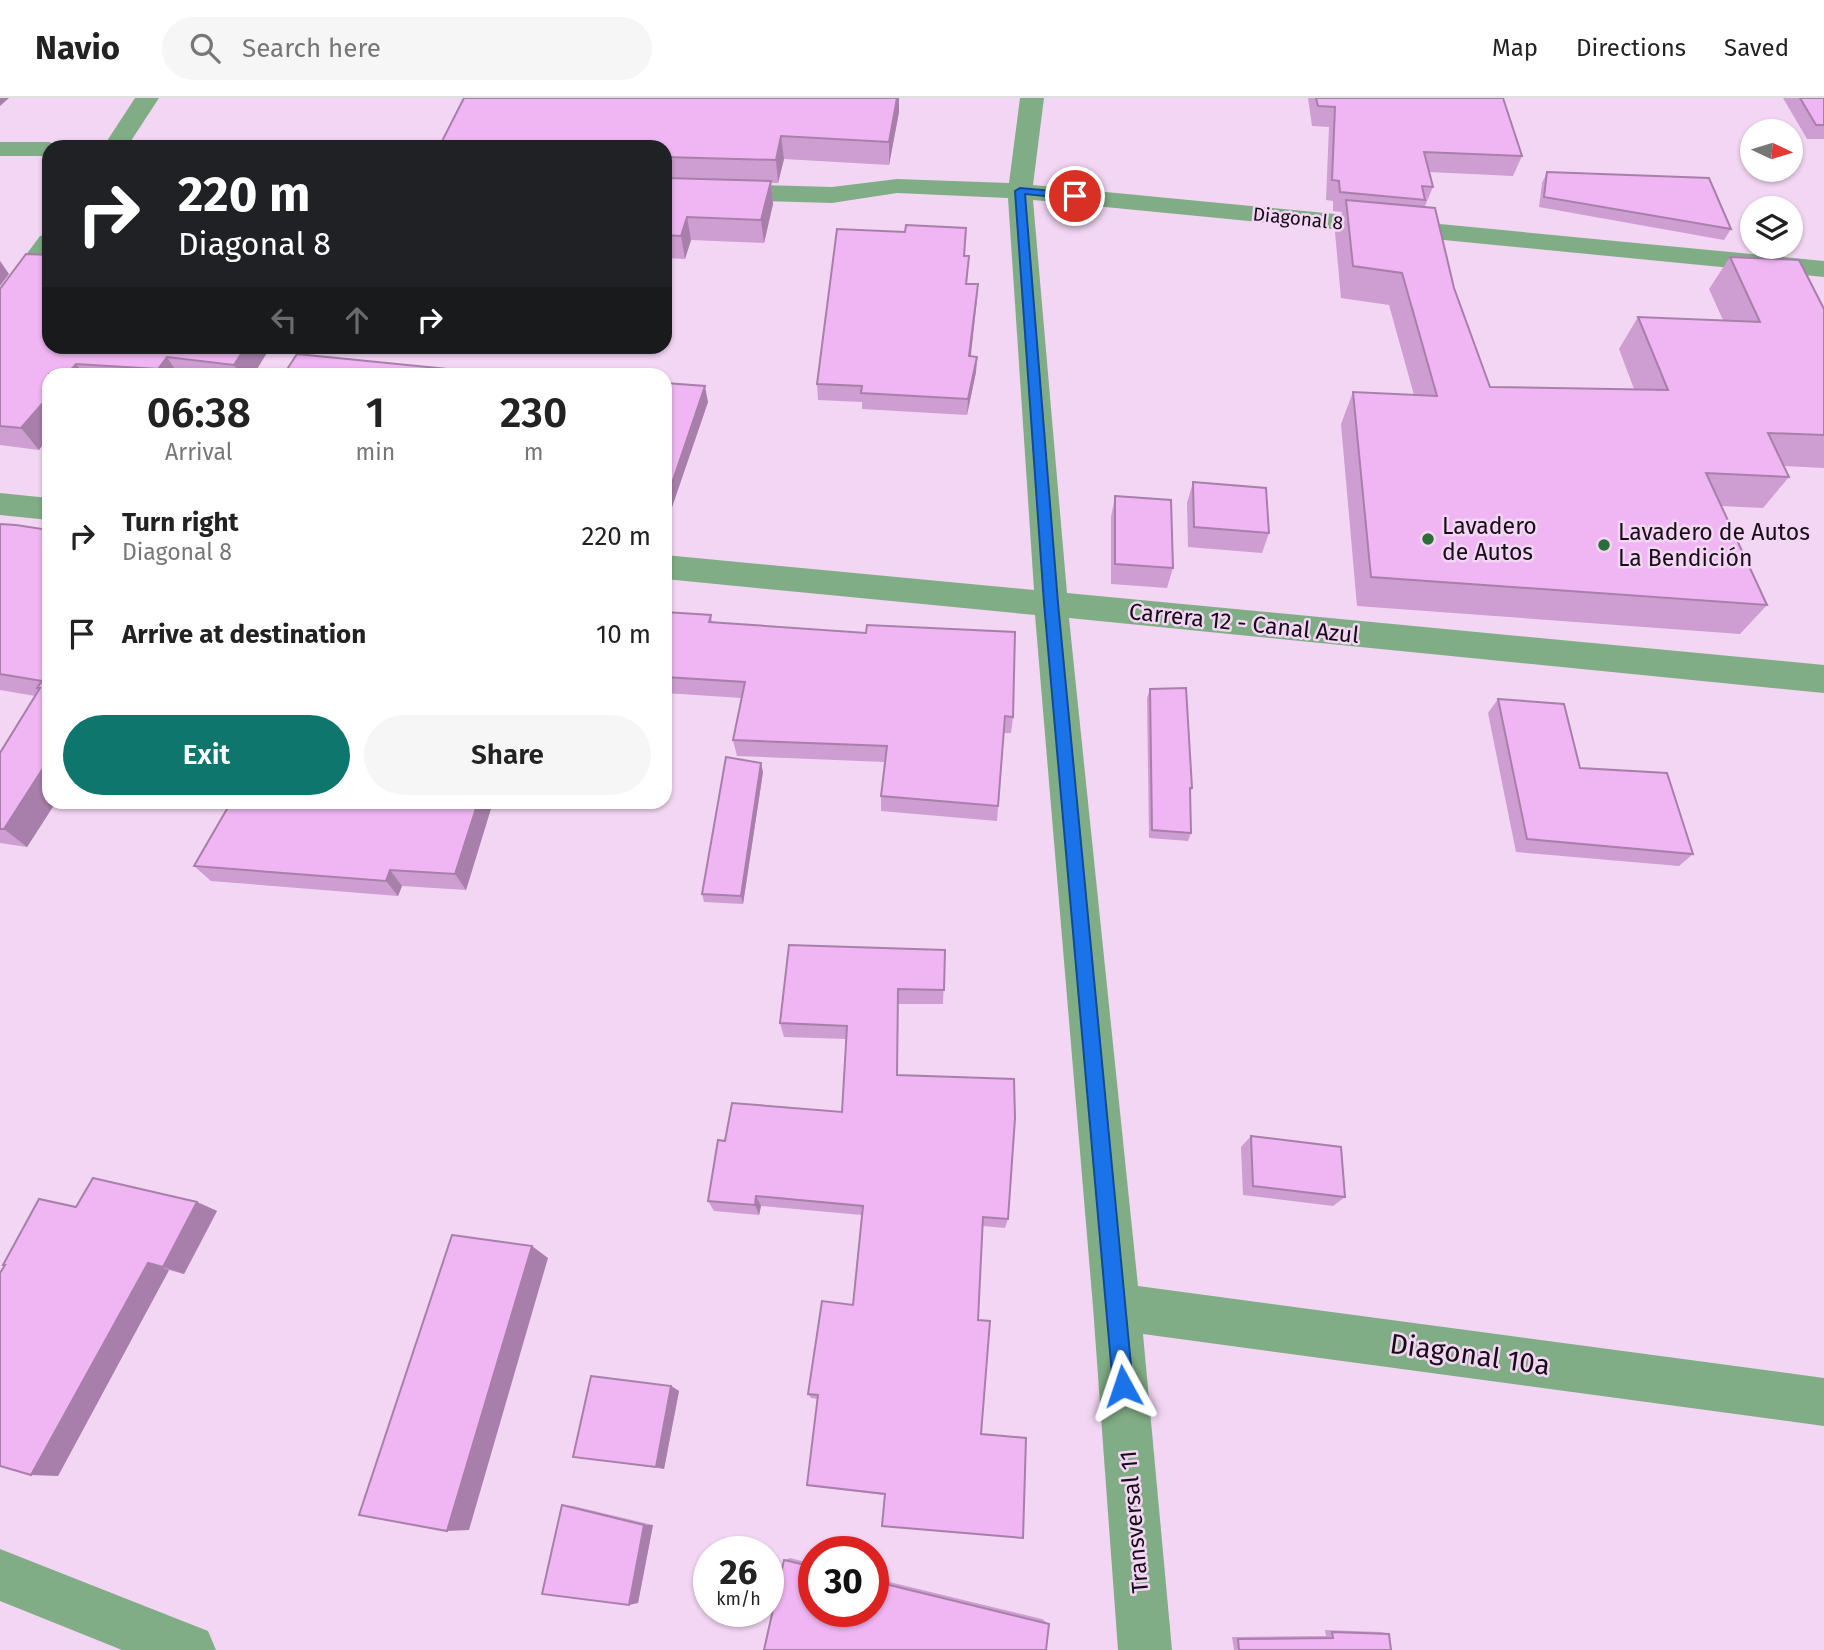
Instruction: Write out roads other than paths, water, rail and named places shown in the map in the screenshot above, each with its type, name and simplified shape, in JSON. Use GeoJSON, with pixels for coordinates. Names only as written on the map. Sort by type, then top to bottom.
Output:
{"type":"FeatureCollection","features":[{"type":"Feature","properties":{"kind":"street"},"geometry":{"type":"LineString","coordinates":[[120,140],[147,98]]}},
{"type":"Feature","properties":{"kind":"street","name":"Transversal 11"},"geometry":{"type":"LineString","coordinates":[[1032,98],[1020,191],[1051,603],[1117,1307],[1145,1650]]}},
{"type":"Feature","properties":{"kind":"street"},"geometry":{"type":"LineString","coordinates":[[0,149],[42,149]]}},
{"type":"Feature","properties":{"kind":"street","name":"Diagonal 8"},"geometry":{"type":"LineString","coordinates":[[672,168],[858,175],[897,186]]}},
{"type":"Feature","properties":{"kind":"street","name":"Diagonal 8"},"geometry":{"type":"LineString","coordinates":[[672,190],[831,195],[897,186],[1020,191],[1824,269]]}},
{"type":"Feature","properties":{"kind":"street"},"geometry":{"type":"LineString","coordinates":[[0,309],[42,252]]}},
{"type":"Feature","properties":{"kind":"street"},"geometry":{"type":"LineString","coordinates":[[0,505],[42,508]]}},
{"type":"Feature","properties":{"kind":"street","name":"Carrera 12 - Canal Azul"},"geometry":{"type":"LineString","coordinates":[[672,568],[1824,679]]}},
{"type":"Feature","properties":{"kind":"street","name":"Diagonal 10a"},"geometry":{"type":"LineString","coordinates":[[1117,1307],[1824,1402]]}},
{"type":"Feature","properties":{"kind":"street"},"geometry":{"type":"LineString","coordinates":[[0,1575],[188,1650]]}},
{"type":"Feature","properties":{"kind":"place","name":"Lavadero de Autos"},"geometry":{"type":"Point","coordinates":[1428,539]}},
{"type":"Feature","properties":{"kind":"place","name":"Lavadero de Autos La Bendición"},"geometry":{"type":"Point","coordinates":[1604,545]}}]}
